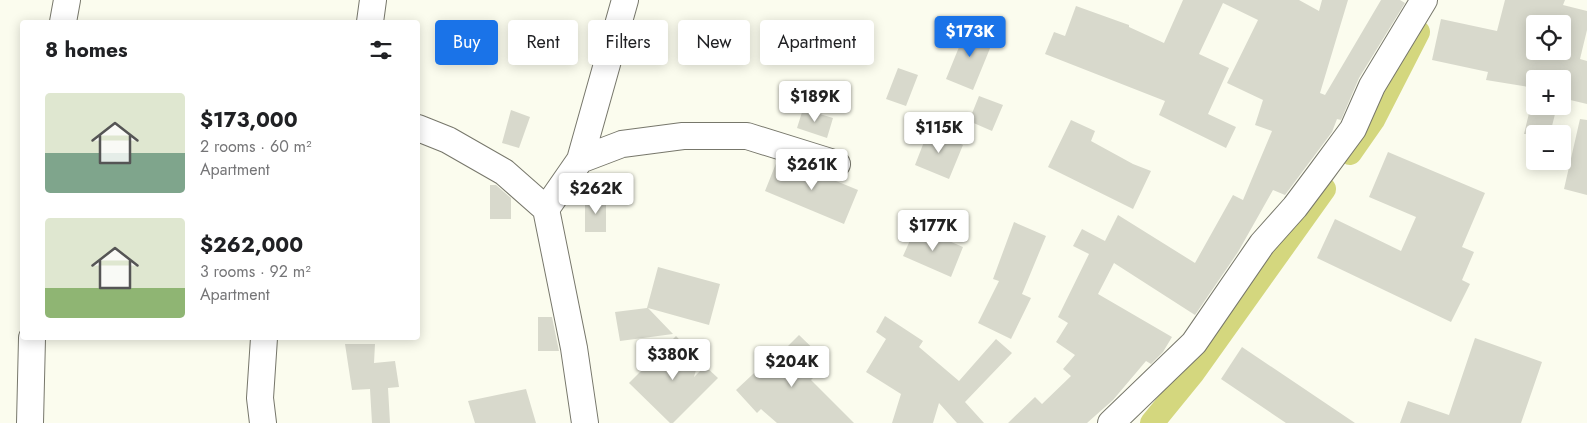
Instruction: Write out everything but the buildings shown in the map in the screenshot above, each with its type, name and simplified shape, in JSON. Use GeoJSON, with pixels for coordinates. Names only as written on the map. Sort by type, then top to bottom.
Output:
{"type":"FeatureCollection","features":[{"type":"Feature","properties":{"kind":"street"},"geometry":{"type":"LineString","coordinates":[[63,20],[67,0]]}},
{"type":"Feature","properties":{"kind":"street"},"geometry":{"type":"LineString","coordinates":[[370,20],[373,0]]}},
{"type":"Feature","properties":{"kind":"street"},"geometry":{"type":"LineString","coordinates":[[546,209],[580,160],[625,0]]}},
{"type":"Feature","properties":{"kind":"street"},"geometry":{"type":"LineString","coordinates":[[1111,423],[1194,343],[1262,244],[1295,207],[1322,172],[1353,129],[1372,86],[1424,0]]}},
{"type":"Feature","properties":{"kind":"street"},"geometry":{"type":"LineString","coordinates":[[420,129],[448,140],[504,172],[546,209],[574,348],[585,423]]}},
{"type":"Feature","properties":{"kind":"street"},"geometry":{"type":"LineString","coordinates":[[580,160],[622,144],[683,136],[747,136],[838,164]]}},
{"type":"Feature","properties":{"kind":"street"},"geometry":{"type":"LineString","coordinates":[[30,423],[32,340]]}},
{"type":"Feature","properties":{"kind":"street"},"geometry":{"type":"LineString","coordinates":[[263,423],[260,398],[264,340]]}},
{"type":"Feature","properties":{"kind":"waterway"},"geometry":{"type":"LineString","coordinates":[[1350,153],[1373,120],[1418,32]]}},
{"type":"Feature","properties":{"kind":"waterway"},"geometry":{"type":"LineString","coordinates":[[1152,423],[1192,374],[1324,189]]}}]}
